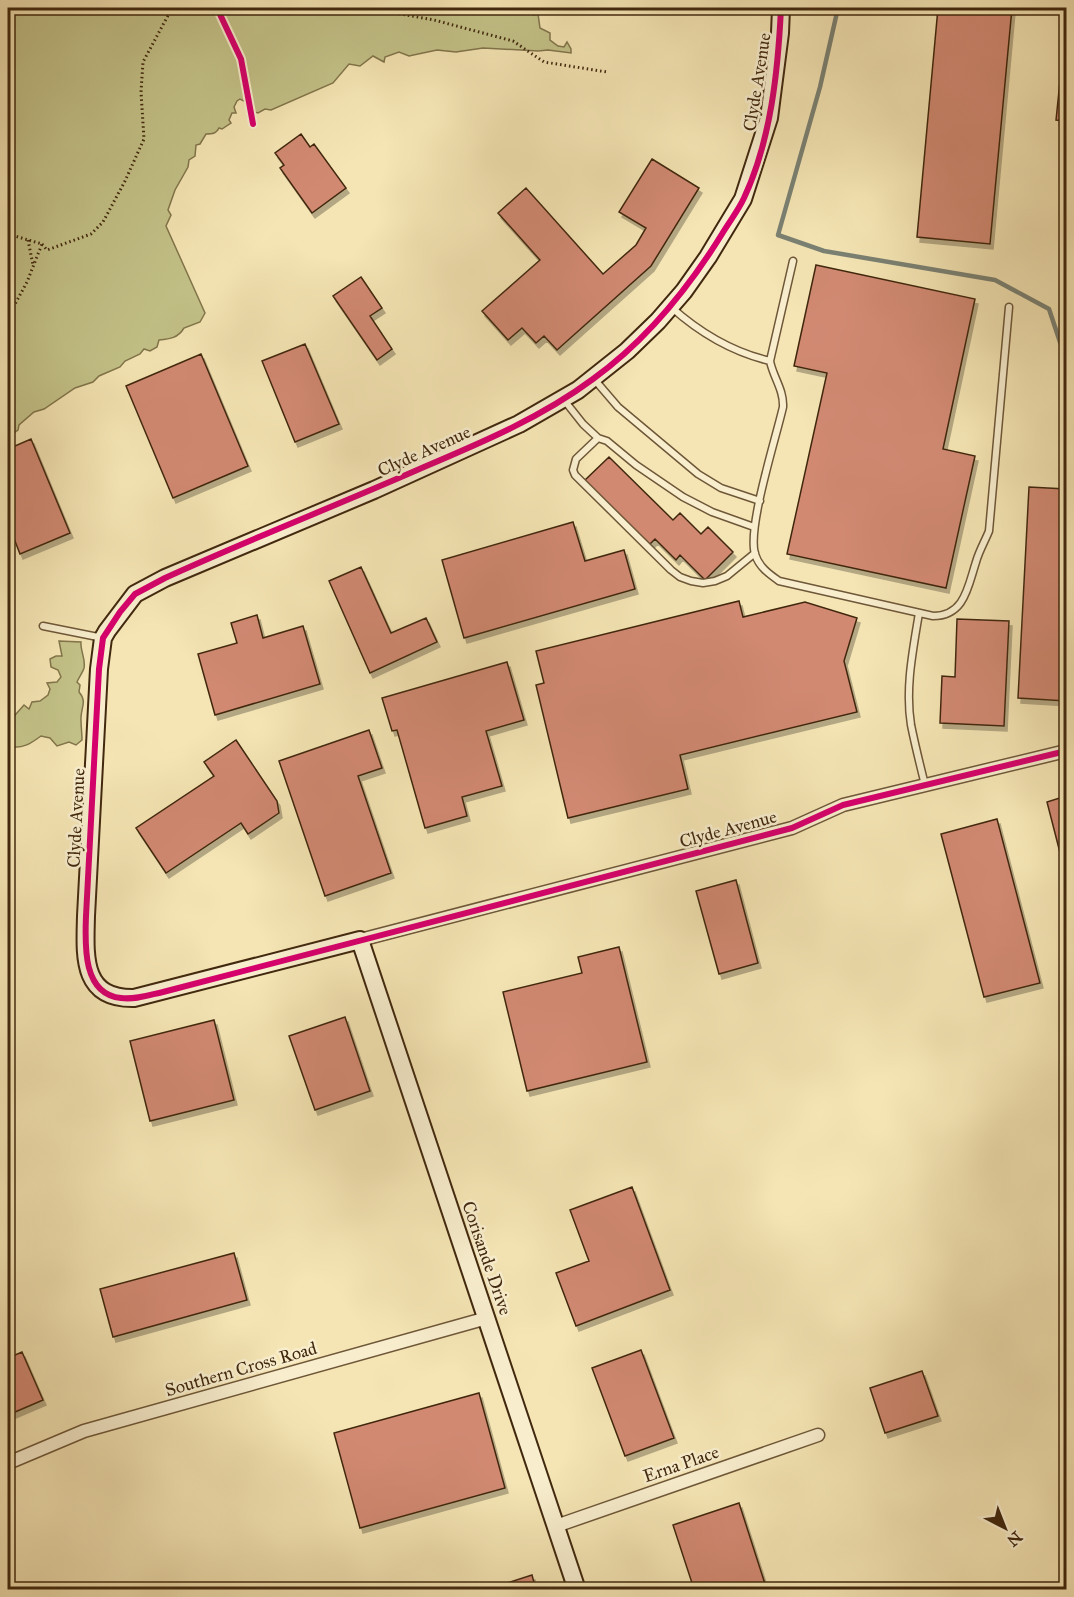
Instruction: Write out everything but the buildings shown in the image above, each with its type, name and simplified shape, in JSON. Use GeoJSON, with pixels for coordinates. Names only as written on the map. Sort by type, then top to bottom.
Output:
{"type":"FeatureCollection","features":[{"type":"Feature","properties":{"kind":"street","name":"Clyde Avenue"},"geometry":{"type":"LineString","coordinates":[[781,8],[769,118],[744,199],[697,274],[635,344],[594,379],[519,424],[165,578],[135,594],[120,612],[104,638],[98,680],[85,951],[91,975],[96,985],[105,993],[119,998],[134,998],[792,828],[843,806],[1066,751]]}},
{"type":"Feature","properties":{"kind":"street","name":"Corisande Drive"},"geometry":{"type":"LineString","coordinates":[[360,940],[578,1590]]}},
{"type":"Feature","properties":{"kind":"street","name":"Southern Cross Road"},"geometry":{"type":"LineString","coordinates":[[8,1463],[84,1431],[487,1318]]}},
{"type":"Feature","properties":{"kind":"street","name":"Erna Place"},"geometry":{"type":"LineString","coordinates":[[556,1526],[818,1436]]}},
{"type":"Feature","properties":{"kind":"lane"},"geometry":{"type":"LineString","coordinates":[[794,261],[770,361],[772,373],[784,399],[754,527],[754,553],[760,565],[779,581],[919,613],[941,616],[948,614],[963,601],[968,593],[977,558],[989,531],[1009,307]]}},
{"type":"Feature","properties":{"kind":"lane"},"geometry":{"type":"LineString","coordinates":[[671,306],[695,326],[730,349],[770,361]]}},
{"type":"Feature","properties":{"kind":"lane"},"geometry":{"type":"LineString","coordinates":[[594,379],[618,406],[698,474],[721,488],[760,501]]}},
{"type":"Feature","properties":{"kind":"lane"},"geometry":{"type":"LineString","coordinates":[[564,399],[573,413],[598,438],[607,441],[648,474],[697,505],[754,527]]}},
{"type":"Feature","properties":{"kind":"lane"},"geometry":{"type":"LineString","coordinates":[[598,438],[576,459],[573,470],[575,475],[671,570],[691,581],[715,581],[727,576],[754,553]]}},
{"type":"Feature","properties":{"kind":"lane"},"geometry":{"type":"LineString","coordinates":[[919,613],[910,664],[909,693],[911,724],[925,785]]}},
{"type":"Feature","properties":{"kind":"lane"},"geometry":{"type":"LineString","coordinates":[[43,626],[104,638]]}},
{"type":"Feature","properties":{"kind":"path"},"geometry":{"type":"LineString","coordinates":[[8,234],[42,244],[47,250],[91,234],[103,222],[144,140],[141,92],[143,62],[172,8]]}},
{"type":"Feature","properties":{"kind":"path"},"geometry":{"type":"LineString","coordinates":[[368,8],[434,20],[513,41],[544,62],[607,72]]}},
{"type":"Feature","properties":{"kind":"path"},"geometry":{"type":"LineString","coordinates":[[28,240],[33,265]]}},
{"type":"Feature","properties":{"kind":"path"},"geometry":{"type":"LineString","coordinates":[[8,317],[23,290],[42,244]]}},
{"type":"Feature","properties":{"kind":"shaded area"},"geometry":{"type":"Polygon","coordinates":[[[8,8],[529,8],[533,15],[538,14],[540,28],[550,33],[550,40],[564,47],[567,42],[571,53],[483,48],[456,52],[437,50],[409,56],[399,52],[385,57],[384,62],[373,56],[360,66],[349,64],[333,83],[271,110],[265,109],[258,113],[252,111],[252,105],[240,99],[237,101],[234,107],[236,113],[232,113],[229,120],[231,123],[214,133],[206,134],[200,144],[196,145],[195,156],[189,160],[168,210],[171,215],[166,226],[205,313],[200,322],[184,328],[173,337],[159,340],[157,347],[150,351],[144,349],[120,367],[99,376],[93,382],[75,388],[44,409],[34,412],[19,425],[18,430],[8,437],[8,8]]]}},
{"type":"Feature","properties":{"kind":"shaded area"},"geometry":{"type":"Polygon","coordinates":[[[59,641],[81,642],[84,665],[77,682],[80,685],[79,692],[83,699],[82,740],[76,745],[69,742],[57,746],[50,738],[41,736],[27,745],[11,747],[8,750],[8,723],[24,705],[29,709],[32,702],[40,701],[48,695],[50,689],[47,683],[57,682],[61,677],[58,670],[51,667],[50,659],[62,656],[59,641]]]}},
{"type":"Feature","properties":{"kind":"waterway"},"geometry":{"type":"LineString","coordinates":[[838,8],[820,87],[778,235],[824,251],[995,280],[1049,309],[1066,354]]}},
{"type":"Feature","properties":{"kind":"cycle path"},"geometry":{"type":"LineString","coordinates":[[217,8],[241,59],[253,124]]}},
{"type":"Feature","properties":{"kind":"cycle path"},"geometry":{"type":"LineString","coordinates":[[781,8],[778,56],[767,129],[761,153],[744,198],[709,254],[680,294],[631,348],[574,393],[533,417],[468,448],[165,578],[135,594],[120,612],[103,638],[99,669],[86,927],[86,953],[93,978],[108,994],[121,998],[147,996],[792,828],[843,805],[1066,751]]}}]}
